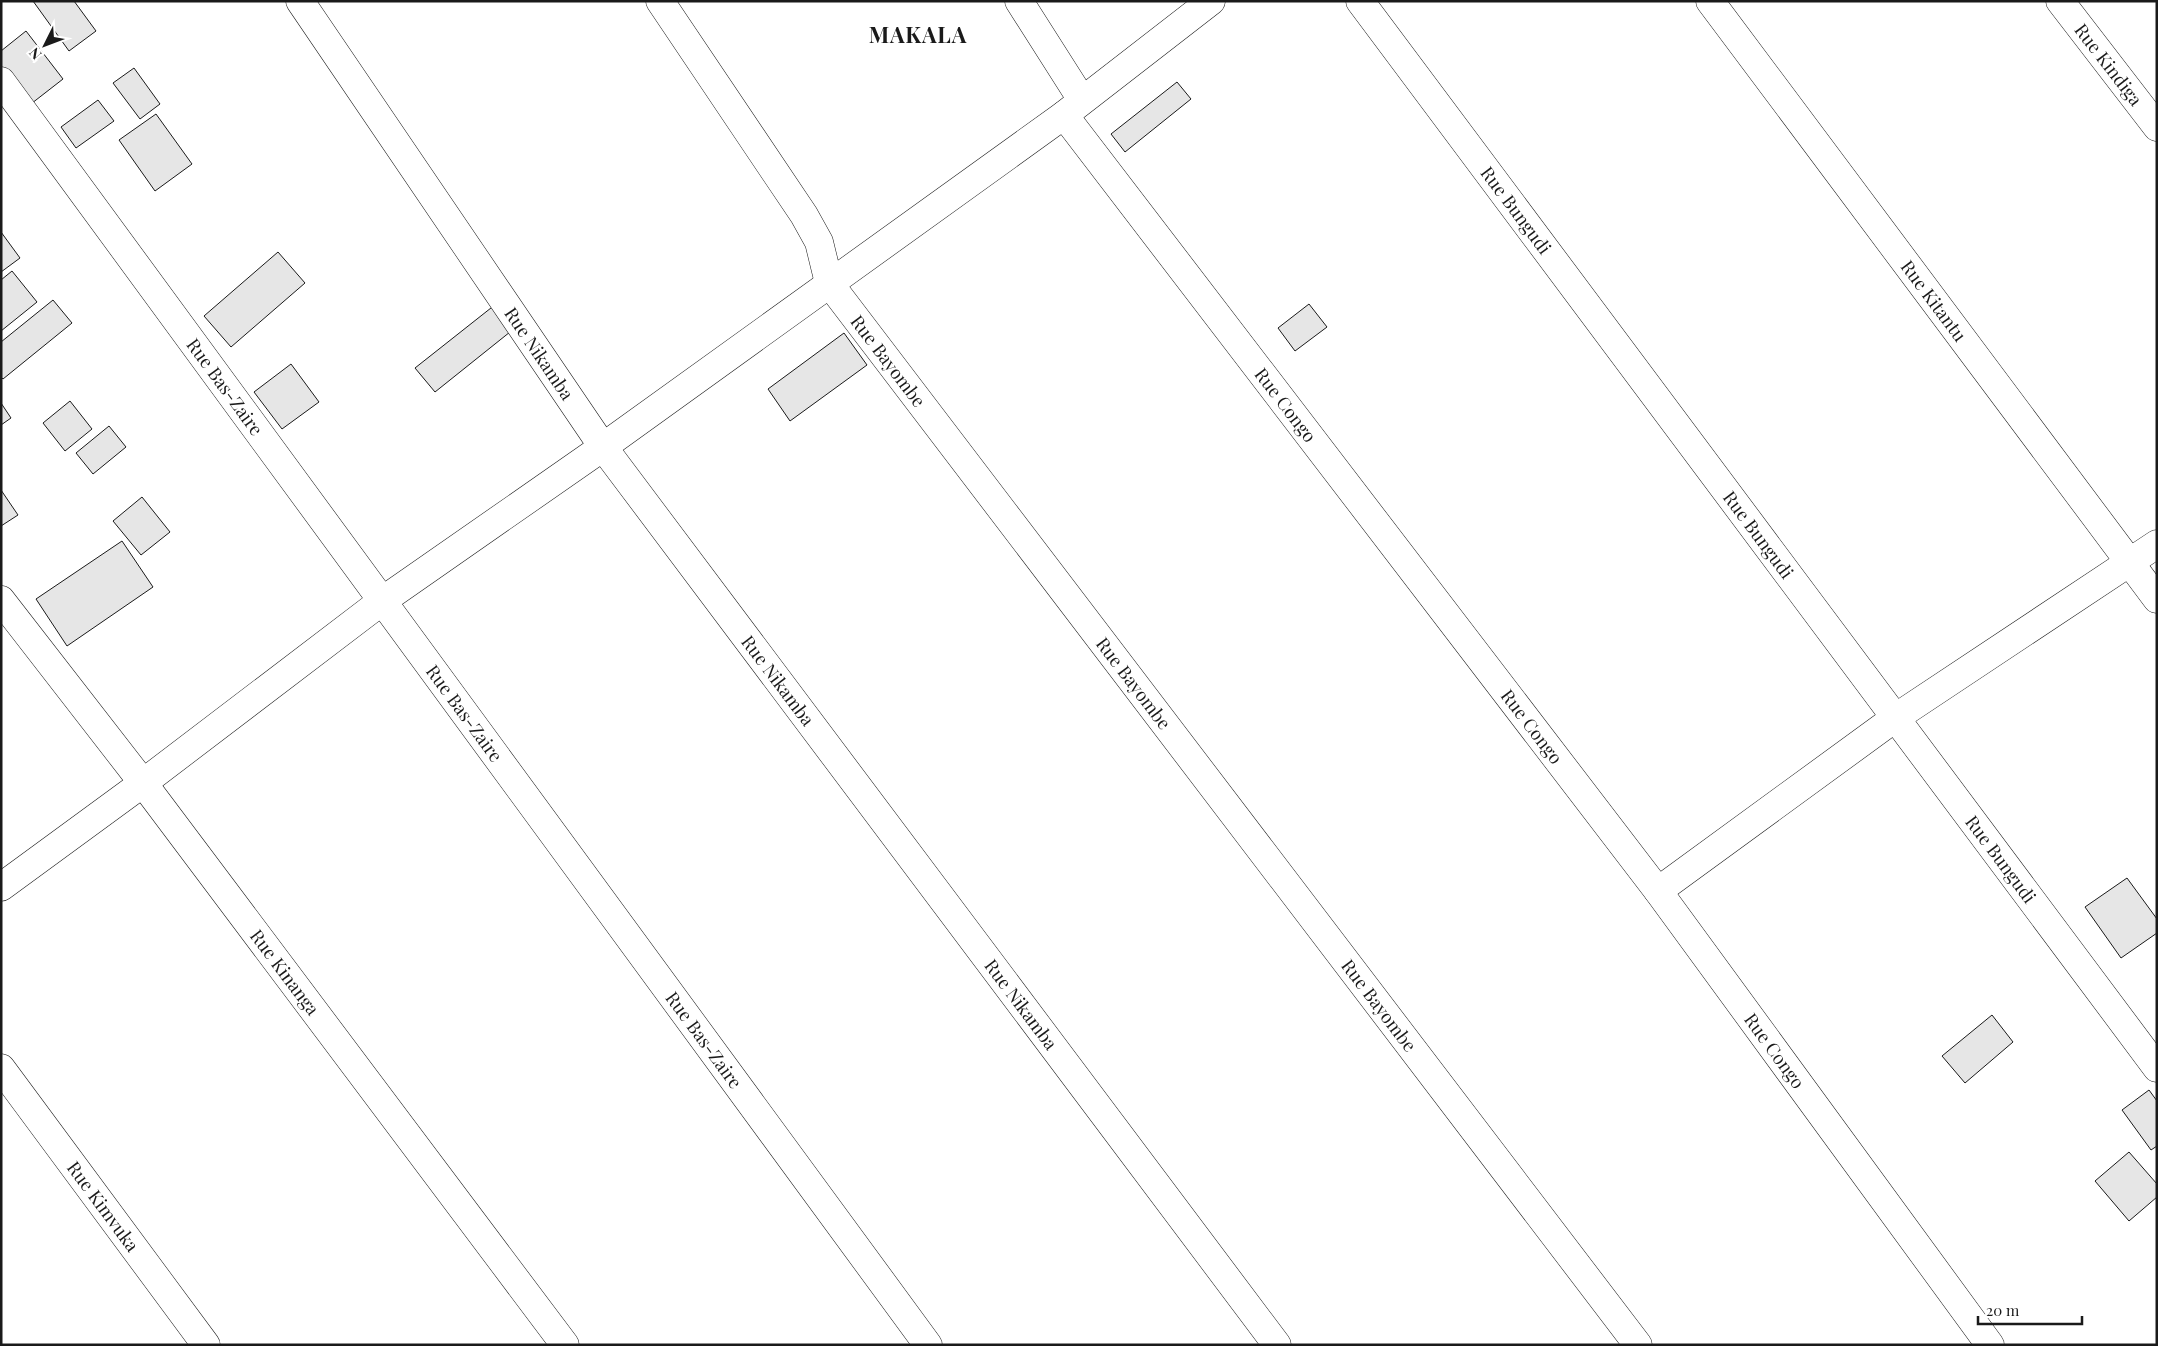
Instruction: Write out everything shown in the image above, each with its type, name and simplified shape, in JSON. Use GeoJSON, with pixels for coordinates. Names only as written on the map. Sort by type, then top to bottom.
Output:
{"type":"FeatureCollection","features":[{"type":"Feature","properties":{"kind":"street","name":"Rue Nikamba"},"geometry":{"type":"LineString","coordinates":[[300,1],[603,447],[1277,1345]]}},
{"type":"Feature","properties":{"kind":"street","name":"Rue Bayombe"},"geometry":{"type":"LineString","coordinates":[[660,1],[804,215],[819,242],[829,283],[1638,1345]]}},
{"type":"Feature","properties":{"kind":"street","name":"Rue Congo"},"geometry":{"type":"LineString","coordinates":[[1020,1],[1073,108],[1658,891],[1990,1345]]}},
{"type":"Feature","properties":{"kind":"street"},"geometry":{"type":"LineString","coordinates":[[1,887],[143,783],[382,601],[603,447],[1073,108],[1211,1]]}},
{"type":"Feature","properties":{"kind":"street","name":"Rue Bungudi"},"geometry":{"type":"LineString","coordinates":[[1360,1],[2157,1068]]}},
{"type":"Feature","properties":{"kind":"street","name":"Rue Kitantu"},"geometry":{"type":"LineString","coordinates":[[1710,1],[2157,599]]}},
{"type":"Feature","properties":{"kind":"street","name":"Rue Kindiga"},"geometry":{"type":"LineString","coordinates":[[2060,1],[2157,127]]}},
{"type":"Feature","properties":{"kind":"street","name":"Rue Bas-Zaire"},"geometry":{"type":"LineString","coordinates":[[1,81],[928,1345]]}},
{"type":"Feature","properties":{"kind":"street"},"geometry":{"type":"LineString","coordinates":[[1658,891],[1895,718],[2157,544]]}},
{"type":"Feature","properties":{"kind":"street","name":"Rue Kinanga"},"geometry":{"type":"LineString","coordinates":[[1,600],[143,783],[565,1345]]}},
{"type":"Feature","properties":{"kind":"street","name":"Rue Kimvuka"},"geometry":{"type":"LineString","coordinates":[[1,1068],[206,1345]]}},
{"type":"Feature","properties":{"kind":"building"},"geometry":{"type":"Polygon","coordinates":[[[33,1],[74,1],[96,31],[69,51],[33,1]]]}},
{"type":"Feature","properties":{"kind":"building"},"geometry":{"type":"Polygon","coordinates":[[[26,31],[63,79],[27,107],[1,73],[1,51],[26,31]]]}},
{"type":"Feature","properties":{"kind":"building"},"geometry":{"type":"Polygon","coordinates":[[[134,68],[160,104],[140,119],[113,83],[134,68]]]}},
{"type":"Feature","properties":{"kind":"building"},"geometry":{"type":"Polygon","coordinates":[[[1177,82],[1191,99],[1125,152],[1111,134],[1177,82]]]}},
{"type":"Feature","properties":{"kind":"building"},"geometry":{"type":"Polygon","coordinates":[[[98,100],[114,121],[76,148],[61,127],[98,100]]]}},
{"type":"Feature","properties":{"kind":"building"},"geometry":{"type":"Polygon","coordinates":[[[156,114],[192,164],[155,191],[119,140],[156,114]]]}},
{"type":"Feature","properties":{"kind":"building"},"geometry":{"type":"Polygon","coordinates":[[[1,232],[20,258],[1,272],[1,232]]]}},
{"type":"Feature","properties":{"kind":"building"},"geometry":{"type":"Polygon","coordinates":[[[278,252],[305,283],[231,347],[204,316],[278,252]]]}},
{"type":"Feature","properties":{"kind":"building"},"geometry":{"type":"Polygon","coordinates":[[[12,271],[37,302],[1,331],[1,280],[12,271]]]}},
{"type":"Feature","properties":{"kind":"building"},"geometry":{"type":"Polygon","coordinates":[[[53,300],[72,323],[3,379],[1,377],[1,342],[53,300]]]}},
{"type":"Feature","properties":{"kind":"building"},"geometry":{"type":"Polygon","coordinates":[[[496,304],[515,328],[435,392],[415,368],[496,304]]]}},
{"type":"Feature","properties":{"kind":"building"},"geometry":{"type":"Polygon","coordinates":[[[1309,304],[1327,327],[1295,351],[1278,328],[1309,304]]]}},
{"type":"Feature","properties":{"kind":"building"},"geometry":{"type":"Polygon","coordinates":[[[844,333],[867,365],[790,421],[768,389],[844,333]]]}},
{"type":"Feature","properties":{"kind":"building"},"geometry":{"type":"Polygon","coordinates":[[[291,364],[319,402],[282,429],[254,392],[291,364]]]}},
{"type":"Feature","properties":{"kind":"building"},"geometry":{"type":"Polygon","coordinates":[[[70,401],[92,429],[65,451],[43,423],[70,401]]]}},
{"type":"Feature","properties":{"kind":"building"},"geometry":{"type":"Polygon","coordinates":[[[1,403],[11,418],[1,425],[1,403]]]}},
{"type":"Feature","properties":{"kind":"building"},"geometry":{"type":"Polygon","coordinates":[[[109,426],[126,447],[93,474],[76,453],[109,426]]]}},
{"type":"Feature","properties":{"kind":"building"},"geometry":{"type":"Polygon","coordinates":[[[1,490],[18,515],[1,526],[1,490]]]}},
{"type":"Feature","properties":{"kind":"building"},"geometry":{"type":"Polygon","coordinates":[[[142,497],[170,532],[141,555],[113,521],[142,497]]]}},
{"type":"Feature","properties":{"kind":"building"},"geometry":{"type":"Polygon","coordinates":[[[122,541],[153,587],[67,646],[36,599],[122,541]]]}},
{"type":"Feature","properties":{"kind":"building"},"geometry":{"type":"Polygon","coordinates":[[[2127,878],[2157,919],[2157,933],[2121,958],[2085,907],[2127,878]]]}},
{"type":"Feature","properties":{"kind":"building"},"geometry":{"type":"Polygon","coordinates":[[[1992,1015],[2013,1042],[1965,1083],[1942,1056],[1992,1015]]]}},
{"type":"Feature","properties":{"kind":"building"},"geometry":{"type":"Polygon","coordinates":[[[2149,1090],[2157,1101],[2157,1146],[2151,1150],[2122,1110],[2149,1090]]]}},
{"type":"Feature","properties":{"kind":"building"},"geometry":{"type":"Polygon","coordinates":[[[2129,1152],[2157,1184],[2157,1197],[2129,1221],[2095,1181],[2129,1152]]]}},
{"type":"Feature","properties":{"kind":"district","name":"MAKALA"},"geometry":{"type":"Point","coordinates":[918,34]}}]}
